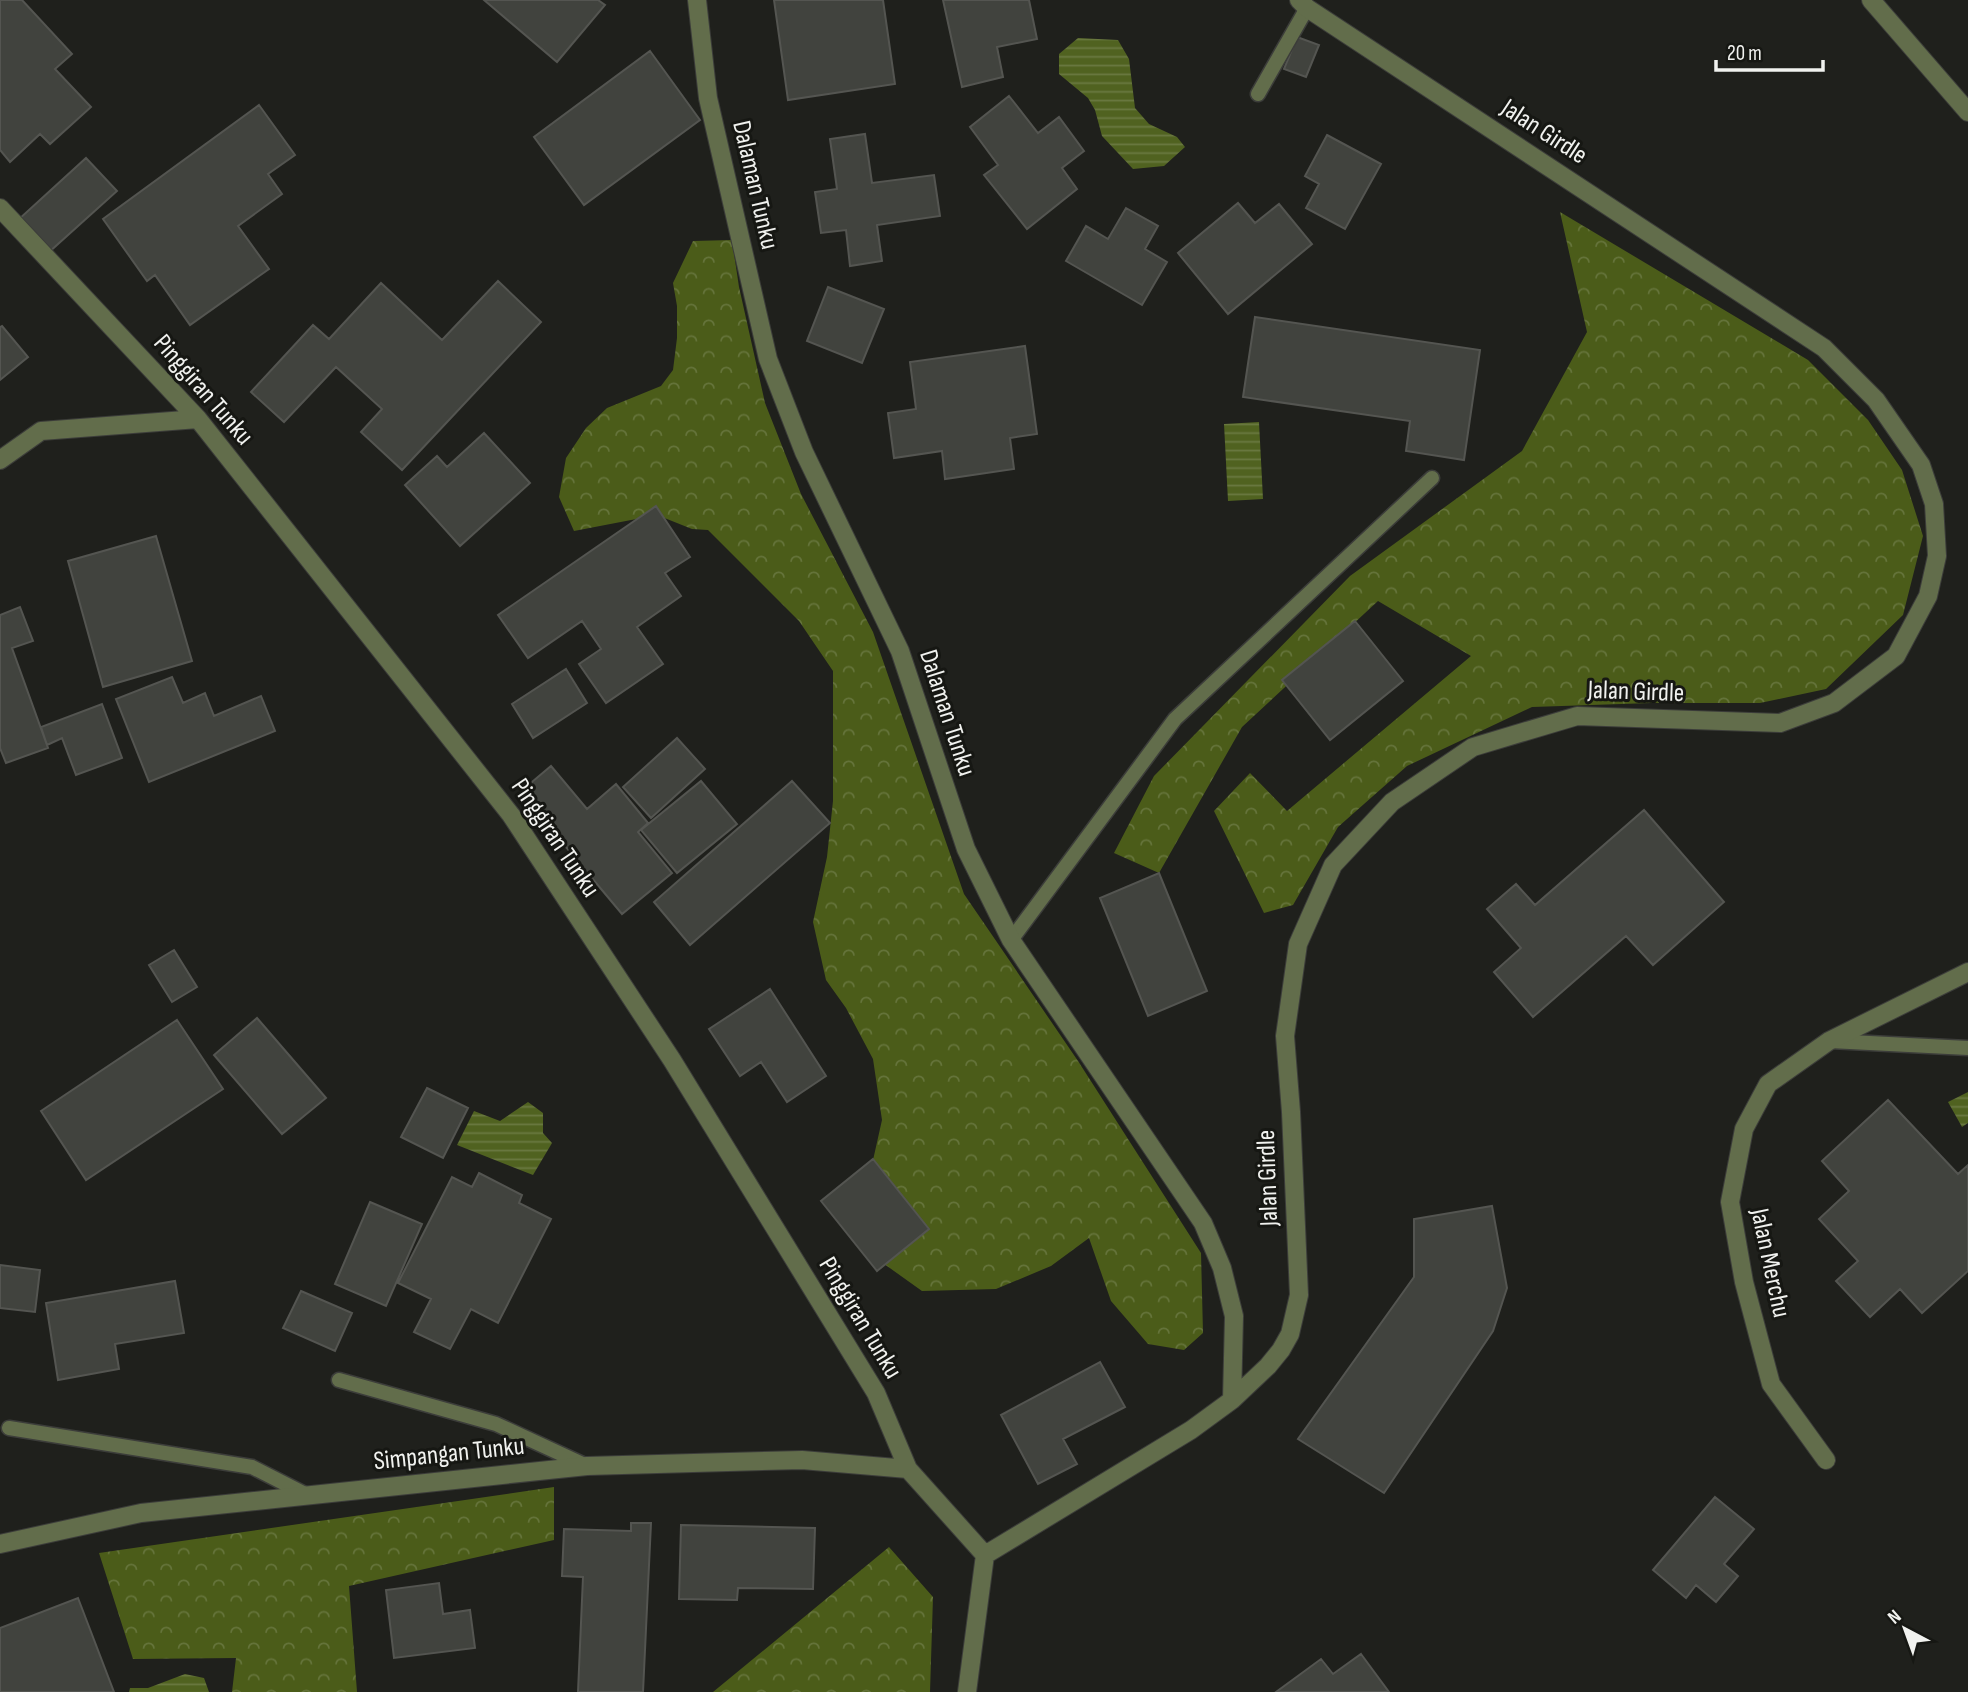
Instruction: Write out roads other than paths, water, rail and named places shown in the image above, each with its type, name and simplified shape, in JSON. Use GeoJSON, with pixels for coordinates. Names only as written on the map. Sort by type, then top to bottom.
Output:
{"type":"FeatureCollection","features":[{"type":"Feature","properties":{"kind":"street","name":"Dalaman Tunku"},"geometry":{"type":"LineString","coordinates":[[697,0],[708,98],[768,359],[804,452],[900,652],[965,849],[1011,940],[1203,1223],[1222,1268],[1234,1316],[1232,1400]]}},
{"type":"Feature","properties":{"kind":"street"},"geometry":{"type":"LineString","coordinates":[[1871,0],[1968,112]]}},
{"type":"Feature","properties":{"kind":"street","name":"Jalan Girdle"},"geometry":{"type":"LineString","coordinates":[[985,1555],[1191,1430],[1232,1400],[1281,1350],[1290,1334],[1299,1295],[1285,1036],[1298,944],[1333,865],[1392,802],[1473,747],[1577,716],[1780,723],[1834,703],[1896,656],[1928,596],[1937,556],[1934,504],[1920,465],[1876,400],[1824,348],[1303,4]]}},
{"type":"Feature","properties":{"kind":"street","name":"Pinggiran Tunku"},"geometry":{"type":"LineString","coordinates":[[0,208],[198,419],[511,815],[672,1060],[876,1393],[908,1469],[985,1555]]}},
{"type":"Feature","properties":{"kind":"street"},"geometry":{"type":"LineString","coordinates":[[0,460],[41,431],[198,419]]}},
{"type":"Feature","properties":{"kind":"street","name":"Jalan Merchu"},"geometry":{"type":"LineString","coordinates":[[1826,1460],[1771,1384],[1744,1282],[1730,1202],[1744,1129],[1768,1084],[1829,1041],[1968,972]]}},
{"type":"Feature","properties":{"kind":"street","name":"Simpangan Tunku"},"geometry":{"type":"LineString","coordinates":[[0,1544],[141,1513],[587,1466],[802,1460],[908,1469]]}},
{"type":"Feature","properties":{"kind":"street"},"geometry":{"type":"LineString","coordinates":[[967,1692],[985,1555]]}},
{"type":"Feature","properties":{"kind":"lane"},"geometry":{"type":"LineString","coordinates":[[1258,94],[1303,4]]}},
{"type":"Feature","properties":{"kind":"lane"},"geometry":{"type":"LineString","coordinates":[[1011,940],[1175,719],[1432,478]]}},
{"type":"Feature","properties":{"kind":"lane"},"geometry":{"type":"LineString","coordinates":[[1829,1041],[1968,1048]]}},
{"type":"Feature","properties":{"kind":"lane"},"geometry":{"type":"LineString","coordinates":[[339,1380],[496,1424],[587,1466]]}},
{"type":"Feature","properties":{"kind":"lane"},"geometry":{"type":"LineString","coordinates":[[9,1428],[252,1467],[307,1496]]}}]}
